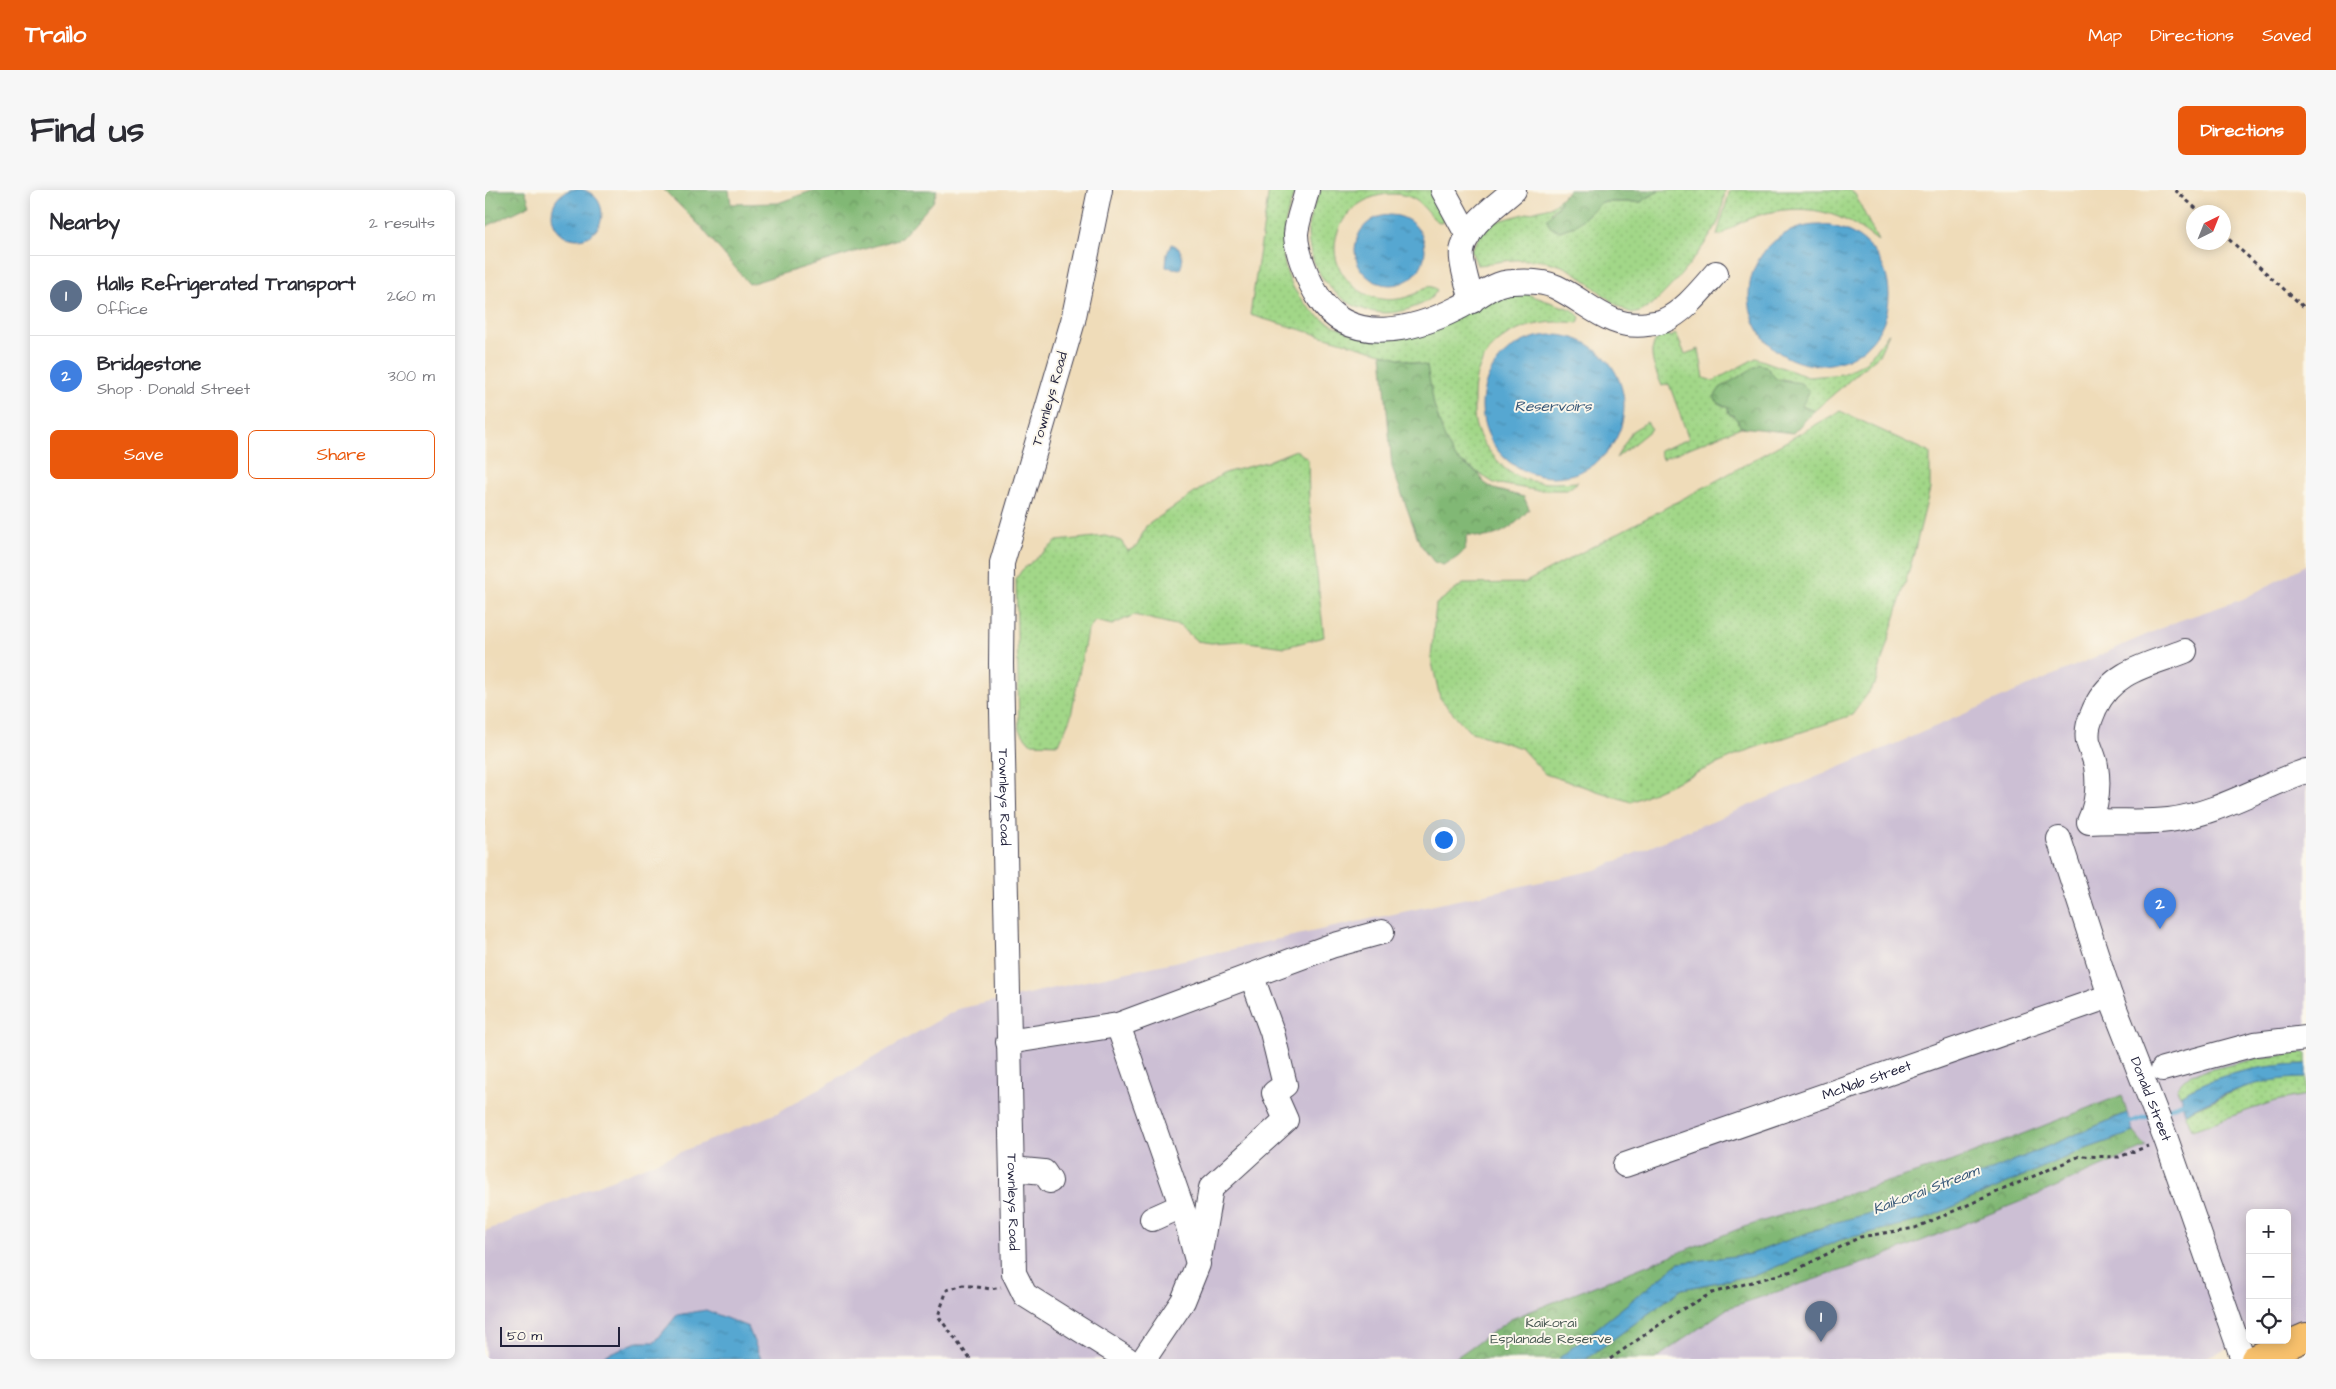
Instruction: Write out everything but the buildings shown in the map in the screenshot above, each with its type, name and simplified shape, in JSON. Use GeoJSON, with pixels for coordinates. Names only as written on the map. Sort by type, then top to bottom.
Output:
{"type":"FeatureCollection","features":[{"type":"Feature","properties":{"kind":"main road"},"geometry":{"type":"LineString","coordinates":[[2255,1359],[2306,1337]]}},
{"type":"Feature","properties":{"kind":"main road"},"geometry":{"type":"LineString","coordinates":[[2301,1359],[2306,1357]]}},
{"type":"Feature","properties":{"kind":"street","name":"Townleys Road"},"geometry":{"type":"LineString","coordinates":[[1019,1283],[1014,1273],[1008,1042],[1001,664],[1002,563],[1073,321],[1100,190]]}},
{"type":"Feature","properties":{"kind":"street"},"geometry":{"type":"LineString","coordinates":[[1307,190],[1296,234],[1300,254],[1315,292],[1325,307],[1353,327],[1391,331],[1420,324],[1509,282],[1533,282],[1555,286],[1624,325],[1634,326],[1663,322],[1692,300],[1716,273]]}},
{"type":"Feature","properties":{"kind":"street"},"geometry":{"type":"LineString","coordinates":[[1443,190],[1468,236]]}},
{"type":"Feature","properties":{"kind":"street"},"geometry":{"type":"LineString","coordinates":[[1472,300],[1462,252],[1468,236],[1478,221],[1514,190]]}},
{"type":"Feature","properties":{"kind":"street"},"geometry":{"type":"LineString","coordinates":[[2185,651],[2122,675],[2108,686],[2097,704],[2087,725],[2096,767],[2096,806],[2089,822],[2170,820],[2212,809],[2275,781],[2306,771]]}},
{"type":"Feature","properties":{"kind":"street","name":"Donald Street"},"geometry":{"type":"LineString","coordinates":[[2059,839],[2110,996],[2166,1139],[2243,1359]]}},
{"type":"Feature","properties":{"kind":"street"},"geometry":{"type":"LineString","coordinates":[[1008,1042],[1117,1025],[1331,946],[1382,932]]}},
{"type":"Feature","properties":{"kind":"street"},"geometry":{"type":"LineString","coordinates":[[1144,1359],[1183,1301],[1198,1264],[1211,1188],[1285,1120],[1273,1093],[1285,1084],[1272,1032],[1252,976]]}},
{"type":"Feature","properties":{"kind":"street","name":"McNab Street"},"geometry":{"type":"LineString","coordinates":[[1625,1166],[2110,996]]}},
{"type":"Feature","properties":{"kind":"street"},"geometry":{"type":"LineString","coordinates":[[1117,1025],[1181,1206],[1198,1264]]}},
{"type":"Feature","properties":{"kind":"street"},"geometry":{"type":"LineString","coordinates":[[2163,1068],[2255,1044],[2306,1038]]}},
{"type":"Feature","properties":{"kind":"street"},"geometry":{"type":"LineString","coordinates":[[1011,1169],[1044,1172],[1050,1181]]}},
{"type":"Feature","properties":{"kind":"street"},"geometry":{"type":"LineString","coordinates":[[1152,1220],[1181,1206]]}},
{"type":"Feature","properties":{"kind":"street"},"geometry":{"type":"LineString","coordinates":[[1019,1283],[1025,1294],[1127,1359]]}},
{"type":"Feature","properties":{"kind":"path"},"geometry":{"type":"LineString","coordinates":[[2175,190],[2192,205]]}},
{"type":"Feature","properties":{"kind":"path"},"geometry":{"type":"LineString","coordinates":[[2231,241],[2306,309]]}},
{"type":"Feature","properties":{"kind":"path"},"geometry":{"type":"LineString","coordinates":[[1610,1359],[1679,1311],[1712,1293],[1796,1270],[1860,1237],[1915,1228],[2080,1156],[2119,1158],[2166,1139]]}},
{"type":"Feature","properties":{"kind":"path"},"geometry":{"type":"LineString","coordinates":[[970,1359],[938,1316],[947,1290],[964,1285],[991,1289],[1019,1283]]}},
{"type":"Feature","properties":{"kind":"shaded area"},"geometry":{"type":"Polygon","coordinates":[[[2306,565],[2306,1322],[2291,1327],[2291,1209],[2246,1209],[2246,1343],[2200,1359],[485,1359],[485,1231],[777,1113],[958,1009],[1595,870],[1902,741],[2178,621],[2243,599],[2306,565]]]}},
{"type":"Feature","properties":{"kind":"green space"},"geometry":{"type":"Polygon","coordinates":[[[485,190],[525,190],[530,205],[485,227],[485,190]]]}},
{"type":"Feature","properties":{"kind":"green space"},"geometry":{"type":"Polygon","coordinates":[[[664,190],[729,190],[731,204],[778,203],[814,190],[937,190],[933,202],[901,238],[749,284],[700,226],[664,190]]]}},
{"type":"Feature","properties":{"kind":"green space"},"geometry":{"type":"Polygon","coordinates":[[[1269,190],[1296,190],[1289,208],[1283,244],[1284,261],[1296,293],[1308,307],[1324,320],[1359,336],[1515,290],[1573,310],[1580,317],[1578,323],[1549,322],[1535,325],[1520,329],[1495,344],[1486,355],[1477,373],[1474,415],[1479,436],[1483,442],[1504,468],[1516,476],[1533,481],[1551,483],[1578,482],[1567,490],[1534,490],[1494,483],[1455,458],[1445,439],[1434,407],[1426,366],[1250,315],[1269,190]]]}},
{"type":"Feature","properties":{"kind":"green space"},"geometry":{"type":"Polygon","coordinates":[[[1321,190],[1434,190],[1444,214],[1442,223],[1432,217],[1413,199],[1395,194],[1377,196],[1361,203],[1348,214],[1339,228],[1335,243],[1336,259],[1343,274],[1363,293],[1386,300],[1394,300],[1417,293],[1424,288],[1434,287],[1437,290],[1432,297],[1422,304],[1409,309],[1390,313],[1372,312],[1356,306],[1341,297],[1328,285],[1318,270],[1311,253],[1308,234],[1310,217],[1321,190]]]}},
{"type":"Feature","properties":{"kind":"green space"},"geometry":{"type":"Polygon","coordinates":[[[1569,190],[1660,190],[1641,202],[1602,202],[1576,225],[1560,231],[1550,227],[1547,219],[1561,202],[1559,200],[1569,190]]]}},
{"type":"Feature","properties":{"kind":"green space"},"geometry":{"type":"Polygon","coordinates":[[[1660,190],[1725,190],[1719,220],[1705,243],[1681,275],[1654,303],[1642,311],[1633,313],[1625,310],[1577,274],[1556,264],[1544,261],[1523,260],[1477,265],[1471,250],[1487,224],[1550,207],[1559,200],[1561,201],[1551,212],[1560,231],[1576,225],[1602,202],[1641,202],[1660,190]]]}},
{"type":"Feature","properties":{"kind":"green space"},"geometry":{"type":"Polygon","coordinates":[[[1730,190],[1850,190],[1855,194],[1878,241],[1854,224],[1830,214],[1798,209],[1765,213],[1735,226],[1722,235],[1717,235],[1730,190]]]}},
{"type":"Feature","properties":{"kind":"green space"},"geometry":{"type":"Polygon","coordinates":[[[1667,331],[1670,337],[1676,334],[1685,354],[1699,349],[1704,378],[1713,381],[1756,358],[1808,377],[1843,374],[1866,362],[1889,333],[1879,355],[1814,411],[1801,406],[1809,392],[1788,380],[1776,379],[1760,364],[1720,388],[1718,403],[1727,407],[1730,415],[1734,415],[1741,427],[1662,459],[1659,451],[1689,439],[1669,384],[1662,386],[1653,364],[1652,350],[1659,337],[1667,331]]]}},
{"type":"Feature","properties":{"kind":"green space"},"geometry":{"type":"Polygon","coordinates":[[[1382,353],[1427,366],[1434,405],[1445,439],[1455,458],[1479,474],[1483,482],[1494,489],[1524,497],[1529,509],[1508,529],[1495,535],[1480,537],[1468,535],[1463,552],[1457,558],[1443,565],[1434,562],[1420,544],[1392,467],[1382,353]]]}},
{"type":"Feature","properties":{"kind":"green space"},"geometry":{"type":"Polygon","coordinates":[[[1760,364],[1766,366],[1776,379],[1801,383],[1809,392],[1802,406],[1814,411],[1793,433],[1741,427],[1734,415],[1730,415],[1727,407],[1718,403],[1714,397],[1720,388],[1760,364]]]}},
{"type":"Feature","properties":{"kind":"green space"},"geometry":{"type":"Polygon","coordinates":[[[1840,411],[1930,453],[1930,489],[1913,557],[1875,684],[1852,715],[1751,749],[1631,802],[1545,774],[1521,748],[1469,731],[1440,698],[1431,658],[1436,604],[1463,584],[1524,583],[1716,481],[1840,411]]]}},
{"type":"Feature","properties":{"kind":"green space"},"geometry":{"type":"Polygon","coordinates":[[[1647,422],[1652,429],[1616,458],[1632,431],[1647,422]]]}},
{"type":"Feature","properties":{"kind":"green space"},"geometry":{"type":"Polygon","coordinates":[[[1296,450],[1308,459],[1309,501],[1324,637],[1285,647],[1241,641],[1211,643],[1197,641],[1180,626],[1134,615],[1112,625],[1095,621],[1087,631],[1071,716],[1059,744],[1030,743],[1019,730],[1016,579],[1022,570],[1057,541],[1105,536],[1121,541],[1128,551],[1137,546],[1146,526],[1224,473],[1266,462],[1296,450]]]}},
{"type":"Feature","properties":{"kind":"green space"},"geometry":{"type":"Polygon","coordinates":[[[2306,1052],[2306,1064],[2257,1068],[2210,1081],[2180,1095],[2177,1089],[2191,1074],[2260,1058],[2306,1052]]]}},
{"type":"Feature","properties":{"kind":"green space"},"geometry":{"type":"Polygon","coordinates":[[[2279,1078],[2306,1078],[2306,1095],[2275,1101],[2192,1130],[2185,1113],[2244,1087],[2279,1078]]]}},
{"type":"Feature","properties":{"kind":"green space","name":"Kaikorai Esplanade Reserve"},"geometry":{"type":"Polygon","coordinates":[[[2122,1095],[2127,1113],[1918,1201],[1837,1222],[1751,1254],[1679,1263],[1558,1359],[1454,1359],[1511,1319],[1741,1228],[1956,1160],[2122,1095]]]}},
{"type":"Feature","properties":{"kind":"green space","name":"Kaikorai Esplanade Reserve"},"geometry":{"type":"Polygon","coordinates":[[[2134,1132],[2146,1147],[2037,1195],[1876,1259],[1728,1308],[1655,1359],[1586,1359],[1682,1289],[1759,1274],[1840,1240],[1925,1219],[2080,1151],[2134,1132]]]}},
{"type":"Feature","properties":{"kind":"water"},"geometry":{"type":"Polygon","coordinates":[[[577,189],[586,191],[597,200],[602,214],[600,223],[591,234],[577,239],[568,237],[557,228],[552,214],[554,205],[563,194],[577,189]]]}},
{"type":"Feature","properties":{"kind":"water"},"geometry":{"type":"Polygon","coordinates":[[[1390,215],[1403,218],[1415,225],[1422,237],[1425,250],[1422,263],[1415,275],[1403,282],[1390,285],[1377,282],[1365,275],[1358,263],[1355,250],[1358,237],[1365,225],[1377,218],[1390,215]]]}},
{"type":"Feature","properties":{"kind":"water"},"geometry":{"type":"Polygon","coordinates":[[[1819,225],[1846,231],[1858,237],[1868,246],[1877,256],[1883,268],[1889,295],[1883,322],[1877,334],[1868,344],[1858,353],[1846,359],[1819,365],[1792,359],[1780,353],[1770,344],[1761,334],[1755,322],[1749,295],[1755,268],[1761,256],[1770,246],[1780,237],[1792,231],[1819,225]]]}},
{"type":"Feature","properties":{"kind":"water"},"geometry":{"type":"Polygon","coordinates":[[[1171,244],[1180,250],[1182,262],[1180,269],[1166,267],[1167,254],[1171,244]]]}},
{"type":"Feature","properties":{"kind":"water","name":"Reservoirs"},"geometry":{"type":"Polygon","coordinates":[[[1553,335],[1580,341],[1592,347],[1603,356],[1612,367],[1618,379],[1624,406],[1618,433],[1612,445],[1603,456],[1592,465],[1580,471],[1553,477],[1526,471],[1514,465],[1503,456],[1494,445],[1488,433],[1482,406],[1488,379],[1494,367],[1503,356],[1514,347],[1526,341],[1553,335]]]}},
{"type":"Feature","properties":{"kind":"water"},"geometry":{"type":"Polygon","coordinates":[[[2306,1064],[2306,1078],[2273,1081],[2243,1088],[2185,1113],[2180,1095],[2195,1087],[2225,1076],[2257,1068],[2306,1064]]]}},
{"type":"Feature","properties":{"kind":"water"},"geometry":{"type":"Polygon","coordinates":[[[2127,1113],[2134,1132],[2080,1151],[1925,1219],[1840,1240],[1759,1274],[1682,1289],[1586,1359],[1558,1359],[1679,1263],[1751,1254],[1837,1222],[1918,1201],[2127,1113]]]}},
{"type":"Feature","properties":{"kind":"water"},"geometry":{"type":"Polygon","coordinates":[[[706,1310],[748,1327],[761,1359],[596,1359],[637,1342],[655,1342],[677,1315],[706,1310]]]}},
{"type":"Feature","properties":{"kind":"waterway","name":"Kaikorai Stream"},"geometry":{"type":"LineString","coordinates":[[2161,1111],[2188,1101]]}},
{"type":"Feature","properties":{"kind":"waterway","name":"Kaikorai Stream"},"geometry":{"type":"LineString","coordinates":[[2126,1124],[2151,1115]]}},
{"type":"Feature","properties":{"kind":"place","name":"Bridgestone"},"geometry":{"type":"Point","coordinates":[2160,929]}},
{"type":"Feature","properties":{"kind":"place","name":"Halls Refrigerated Transport"},"geometry":{"type":"Point","coordinates":[1821,1342]}}]}
